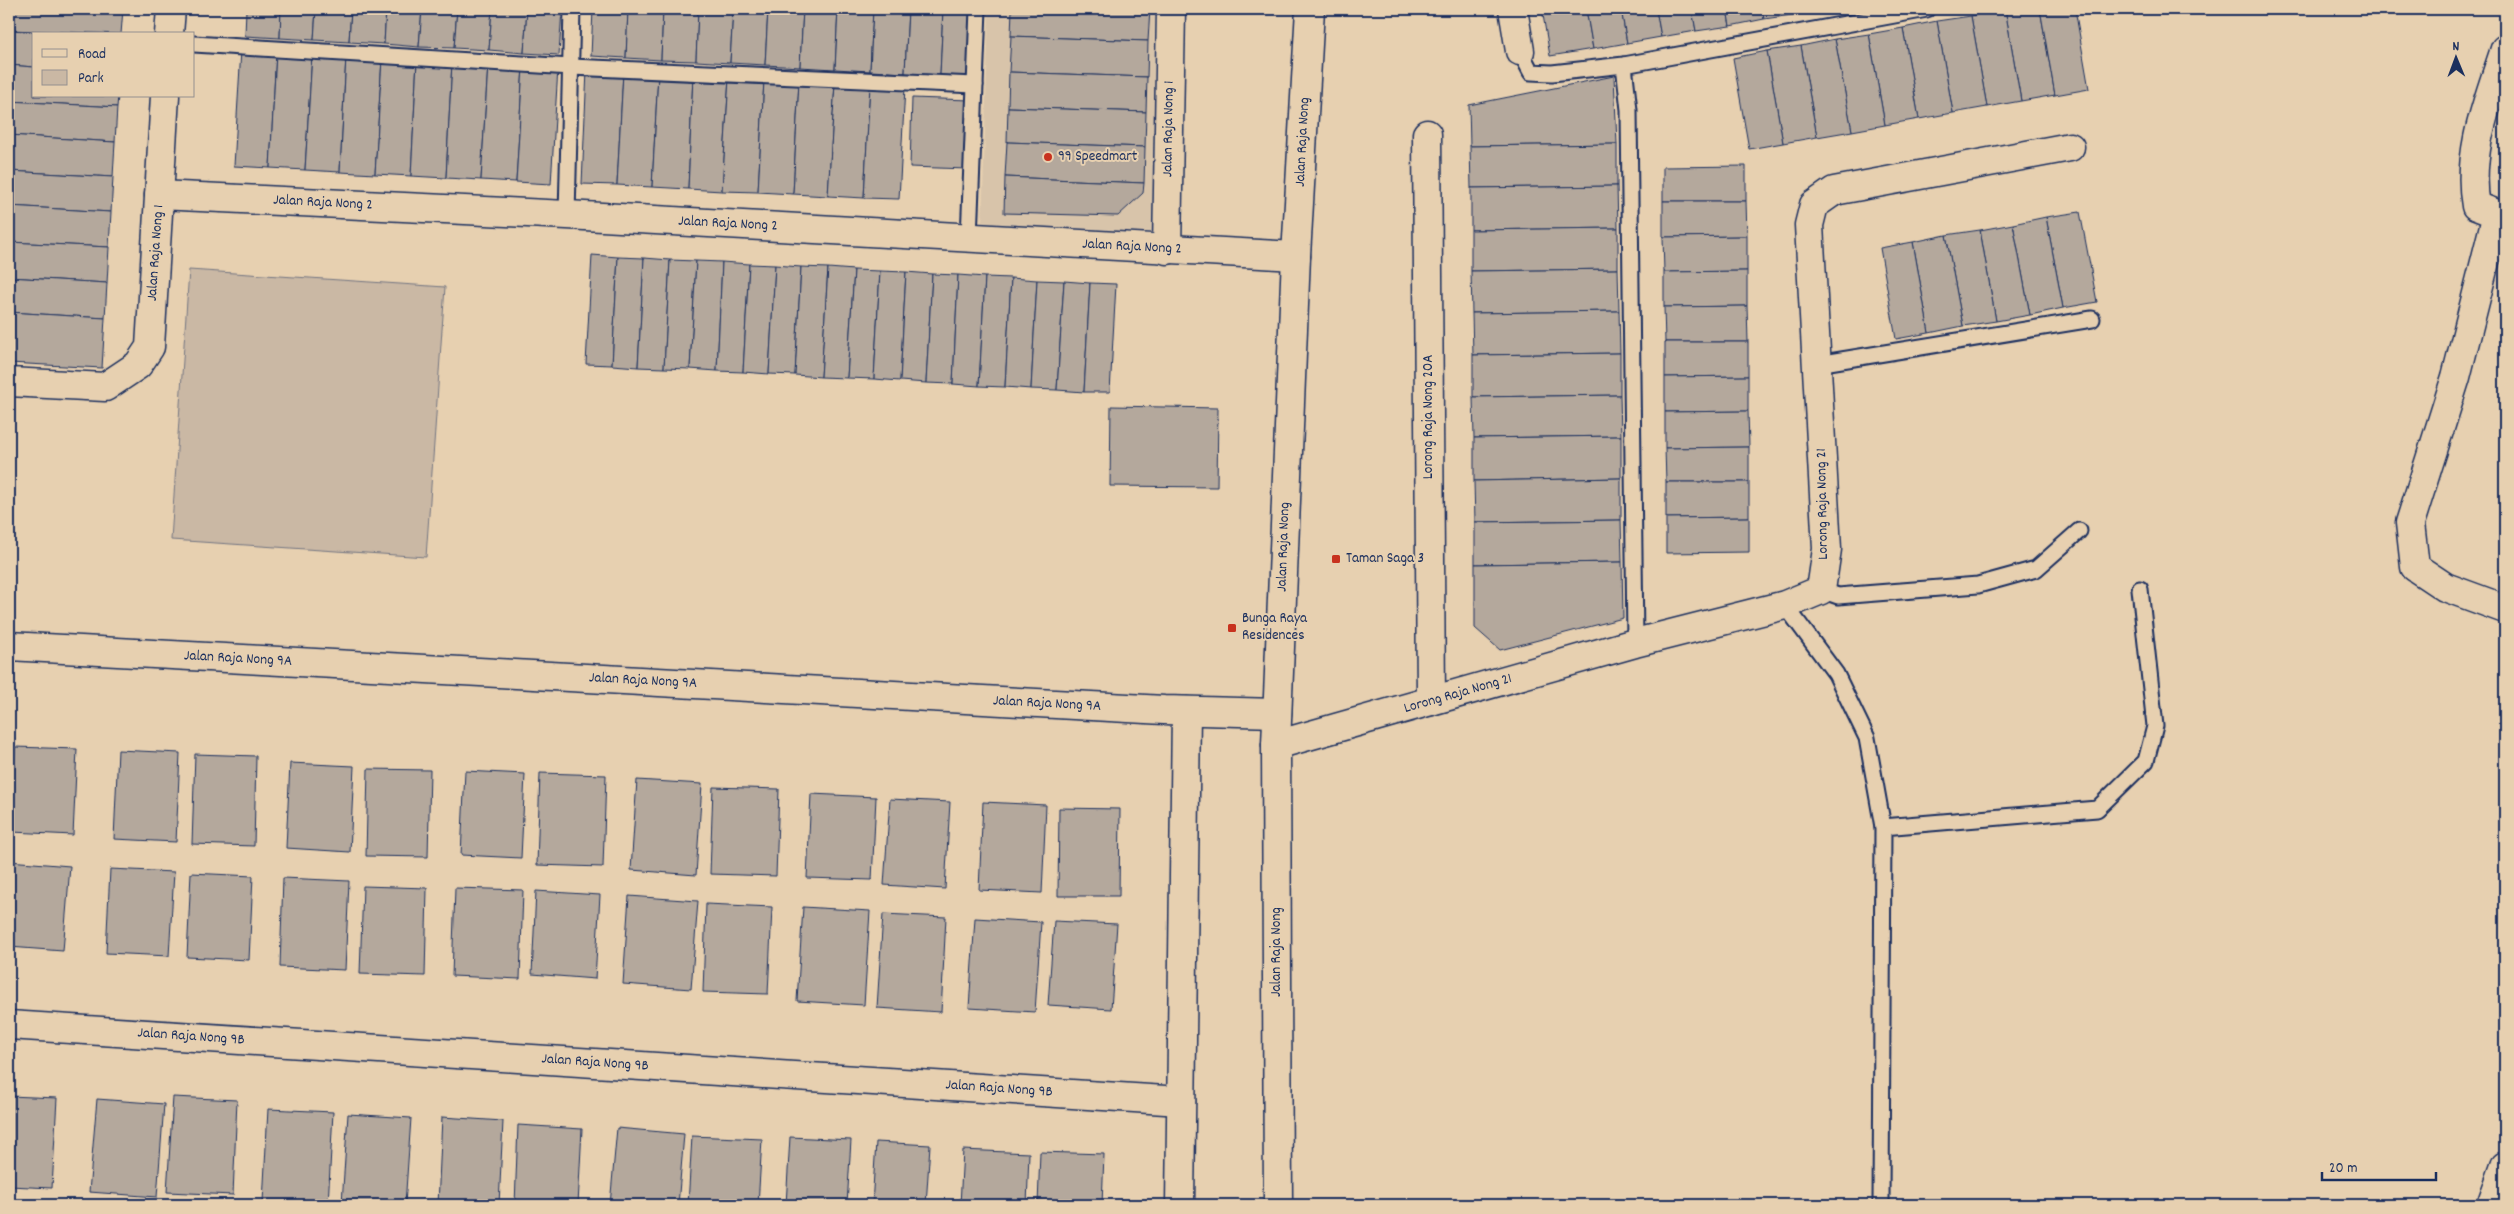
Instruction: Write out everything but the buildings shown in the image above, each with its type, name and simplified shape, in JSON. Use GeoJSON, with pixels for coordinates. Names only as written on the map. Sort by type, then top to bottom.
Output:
{"type":"FeatureCollection","features":[{"type":"Feature","properties":{"kind":"street"},"geometry":{"type":"LineString","coordinates":[[169,32],[171,9]]}},
{"type":"Feature","properties":{"kind":"street","name":"Jalan Raja Nong 1"},"geometry":{"type":"LineString","coordinates":[[1167,250],[1171,9]]}},
{"type":"Feature","properties":{"kind":"street","name":"Jalan Raja Nong"},"geometry":{"type":"LineString","coordinates":[[1278,1205],[1276,745],[1296,256],[1310,9]]}},
{"type":"Feature","properties":{"kind":"street"},"geometry":{"type":"LineString","coordinates":[[1513,9],[1520,51]]}},
{"type":"Feature","properties":{"kind":"street"},"geometry":{"type":"LineString","coordinates":[[2505,49],[2479,130],[2473,186],[2493,212],[2456,377],[2410,523],[2415,568],[2446,587],[2505,609]]}},
{"type":"Feature","properties":{"kind":"street","name":"Jalan Raja Nong 1"},"geometry":{"type":"LineString","coordinates":[[9,382],[104,387],[138,365],[150,347],[166,98]]}},
{"type":"Feature","properties":{"kind":"street","name":"Lorong Raja Nong 20A"},"geometry":{"type":"LineString","coordinates":[[1427,134],[1431,701]]}},
{"type":"Feature","properties":{"kind":"street","name":"Lorong Raja Nong 21"},"geometry":{"type":"LineString","coordinates":[[1276,745],[1635,644],[1785,605],[1821,590],[1827,549],[1810,225],[1814,205],[1834,191],[2070,147]]}},
{"type":"Feature","properties":{"kind":"street","name":"Jalan Raja Nong 2"},"geometry":{"type":"LineString","coordinates":[[159,195],[567,215],[1296,256]]}},
{"type":"Feature","properties":{"kind":"street","name":"Jalan Raja Nong 9A"},"geometry":{"type":"LineString","coordinates":[[9,646],[1186,711],[1277,713]]}},
{"type":"Feature","properties":{"kind":"street"},"geometry":{"type":"LineString","coordinates":[[1180,1205],[1186,711]]}},
{"type":"Feature","properties":{"kind":"street","name":"Jalan Raja Nong 9B"},"geometry":{"type":"LineString","coordinates":[[9,1025],[1181,1101]]}},
{"type":"Feature","properties":{"kind":"street"},"geometry":{"type":"LineString","coordinates":[[2491,1205],[2505,1166]]}},
{"type":"Feature","properties":{"kind":"lane"},"geometry":{"type":"LineString","coordinates":[[567,215],[572,9]]}},
{"type":"Feature","properties":{"kind":"lane"},"geometry":{"type":"LineString","coordinates":[[969,238],[978,9]]}},
{"type":"Feature","properties":{"kind":"lane"},"geometry":{"type":"LineString","coordinates":[[1520,51],[1531,72],[1552,73],[1624,65],[1927,9]]}},
{"type":"Feature","properties":{"kind":"lane"},"geometry":{"type":"LineString","coordinates":[[195,44],[571,67],[975,85]]}},
{"type":"Feature","properties":{"kind":"lane"},"geometry":{"type":"LineString","coordinates":[[1624,65],[1630,110],[1635,644]]}},
{"type":"Feature","properties":{"kind":"lane"},"geometry":{"type":"LineString","coordinates":[[1817,364],[2092,319]]}},
{"type":"Feature","properties":{"kind":"lane"},"geometry":{"type":"LineString","coordinates":[[1821,590],[1838,596],[1978,585],[2036,569],[2079,531]]}},
{"type":"Feature","properties":{"kind":"lane"},"geometry":{"type":"LineString","coordinates":[[1883,827],[2097,809],[2146,761],[2155,726],[2140,589]]}},
{"type":"Feature","properties":{"kind":"lane"},"geometry":{"type":"LineString","coordinates":[[1785,605],[1836,674],[1867,738],[1883,827],[1881,1205]]}},
{"type":"Feature","properties":{"kind":"shaded area"},"geometry":{"type":"Polygon","coordinates":[[[989,9],[1155,9],[1153,232],[982,226],[989,9]]]}},
{"type":"Feature","properties":{"kind":"green space"},"geometry":{"type":"Polygon","coordinates":[[[189,270],[445,287],[426,557],[171,540],[189,270]]]}},
{"type":"Feature","properties":{"kind":"place","name":"99 Speedmart"},"geometry":{"type":"Point","coordinates":[1048,157]}},
{"type":"Feature","properties":{"kind":"place","name":"Taman Saga 3"},"geometry":{"type":"Point","coordinates":[1336,559]}},
{"type":"Feature","properties":{"kind":"place","name":"Bunga Raya Residences"},"geometry":{"type":"Point","coordinates":[1232,628]}}]}
